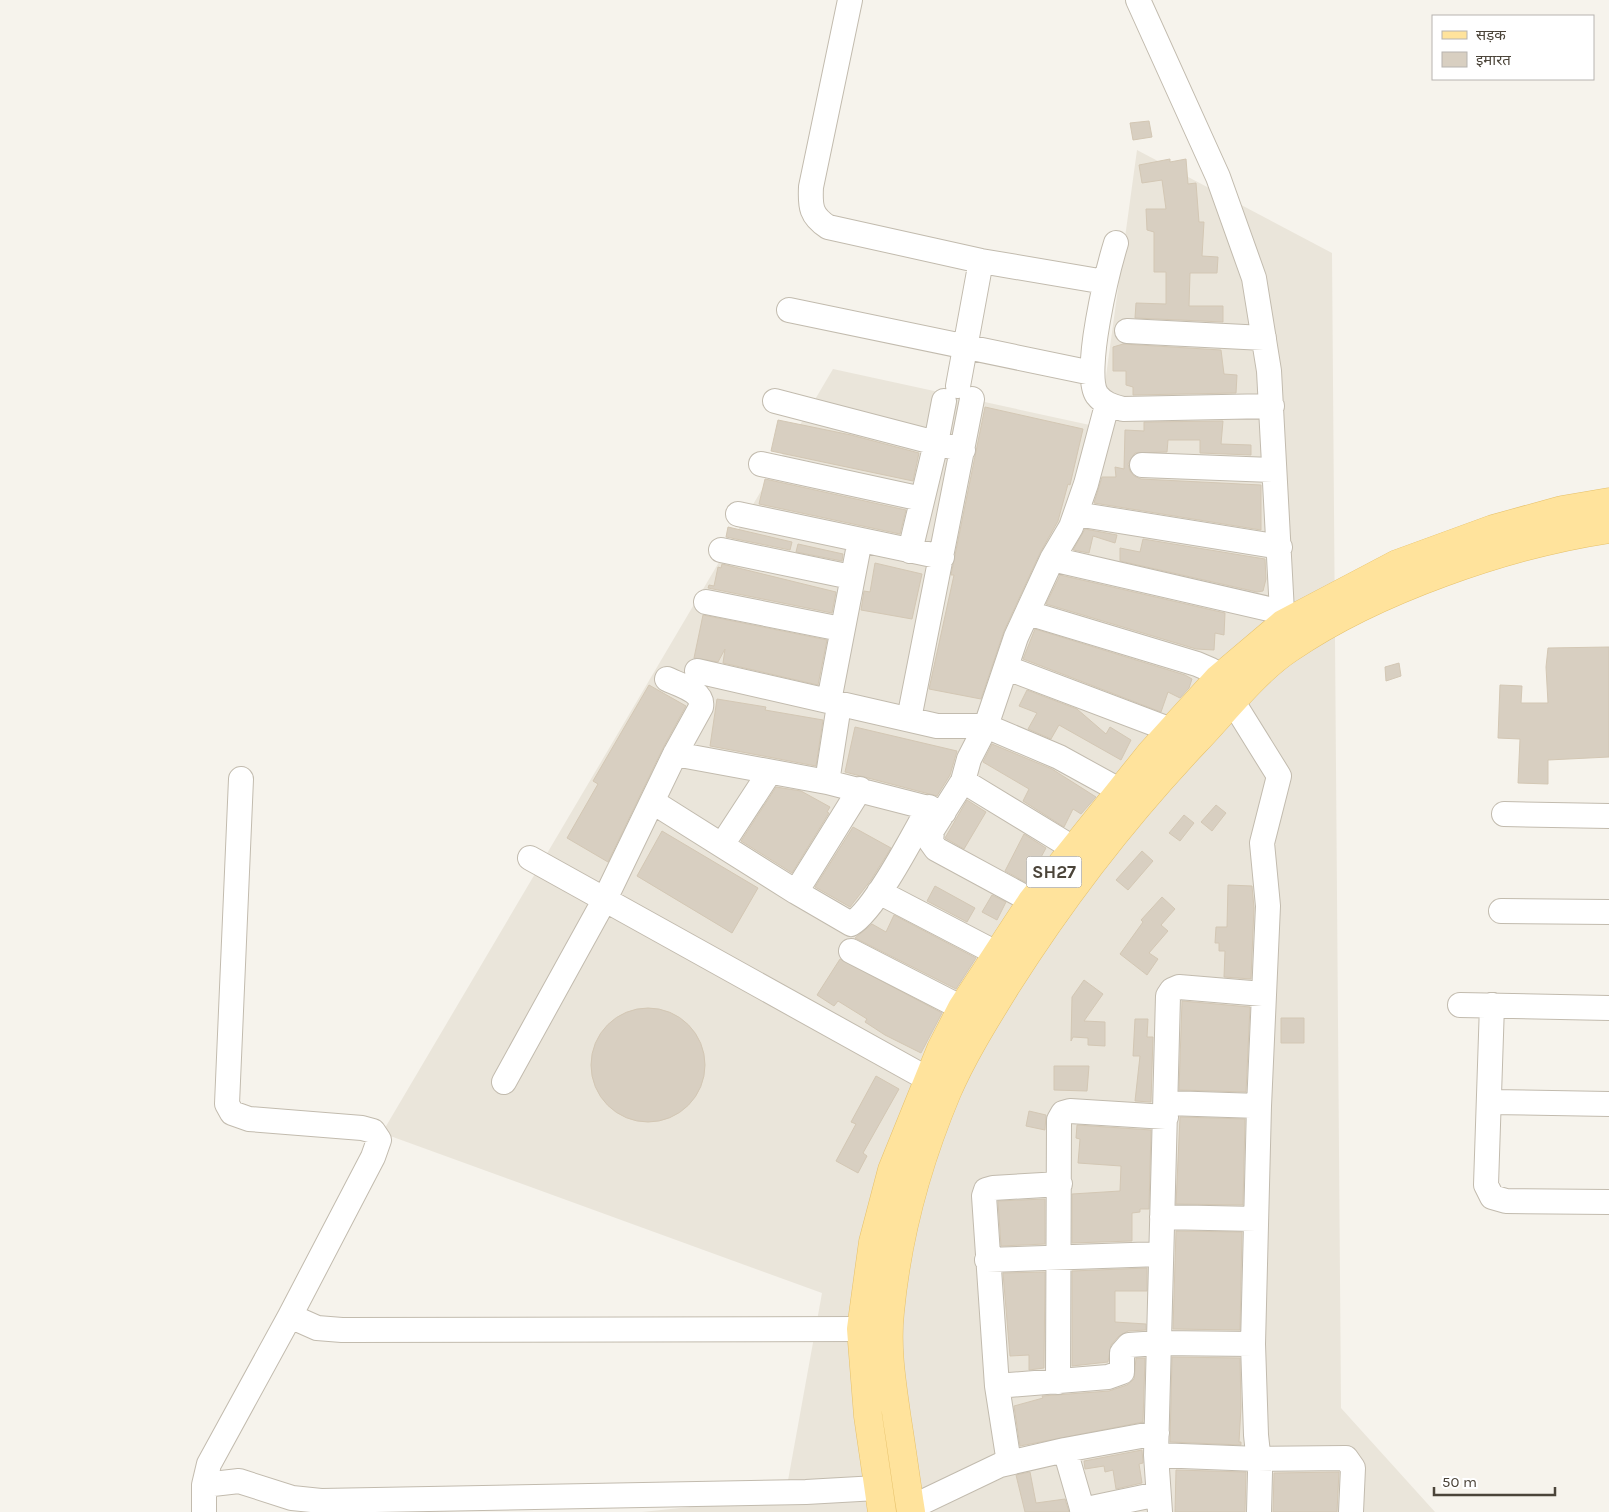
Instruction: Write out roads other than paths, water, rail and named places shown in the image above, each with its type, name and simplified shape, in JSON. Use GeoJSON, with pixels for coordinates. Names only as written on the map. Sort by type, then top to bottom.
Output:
{"type":"FeatureCollection","features":[{"type":"Feature","properties":{"kind":"main road","name":"SH27"},"geometry":{"type":"LineString","coordinates":[[911,1510],[889,1365],[889,1315],[898,1249],[923,1158],[938,1085],[962,1008],[1032,901],[1119,790],[1218,679],[1284,628],[1398,564],[1493,529],[1562,510],[1609,502]]}},
{"type":"Feature","properties":{"kind":"main road","name":"SH27"},"geometry":{"type":"LineString","coordinates":[[879,1500],[868,1416],[861,1329],[873,1242],[892,1170],[938,1085],[982,1026],[1054,915],[1097,856],[1161,780],[1233,702],[1284,628],[1350,612],[1428,579],[1503,553],[1575,534],[1609,529]]}},
{"type":"Feature","properties":{"kind":"street"},"geometry":{"type":"LineString","coordinates":[[850,0],[811,187],[810,203],[816,219],[828,227],[981,261],[1105,282]]}},
{"type":"Feature","properties":{"kind":"street"},"geometry":{"type":"LineString","coordinates":[[1052,558],[1284,628],[1270,371],[1254,278],[1218,177],[1138,0]]}},
{"type":"Feature","properties":{"kind":"street"},"geometry":{"type":"LineString","coordinates":[[1116,243],[1105,282],[1092,373],[1096,393],[1107,405],[1123,409],[1272,406]]}},
{"type":"Feature","properties":{"kind":"street"},"geometry":{"type":"LineString","coordinates":[[909,719],[963,450],[958,396],[964,347],[981,261]]}},
{"type":"Feature","properties":{"kind":"street"},"geometry":{"type":"LineString","coordinates":[[789,310],[1092,373]]}},
{"type":"Feature","properties":{"kind":"street"},"geometry":{"type":"LineString","coordinates":[[1127,331],[1264,338]]}},
{"type":"Feature","properties":{"kind":"street"},"geometry":{"type":"LineString","coordinates":[[910,551],[936,443],[958,396]]}},
{"type":"Feature","properties":{"kind":"street"},"geometry":{"type":"LineString","coordinates":[[775,401],[963,450]]}},
{"type":"Feature","properties":{"kind":"street"},"geometry":{"type":"LineString","coordinates":[[653,802],[796,892],[851,924],[860,918],[937,810],[963,781],[969,760],[986,726],[1016,637],[1052,558],[1076,514],[1107,405]]}},
{"type":"Feature","properties":{"kind":"street"},"geometry":{"type":"LineString","coordinates":[[762,464],[922,499]]}},
{"type":"Feature","properties":{"kind":"street"},"geometry":{"type":"LineString","coordinates":[[1142,466],[1274,470]]}},
{"type":"Feature","properties":{"kind":"street"},"geometry":{"type":"LineString","coordinates":[[738,514],[942,557]]}},
{"type":"Feature","properties":{"kind":"street"},"geometry":{"type":"LineString","coordinates":[[1076,514],[1280,548]]}},
{"type":"Feature","properties":{"kind":"street"},"geometry":{"type":"LineString","coordinates":[[827,782],[841,629],[860,540]]}},
{"type":"Feature","properties":{"kind":"street"},"geometry":{"type":"LineString","coordinates":[[721,550],[852,577]]}},
{"type":"Feature","properties":{"kind":"street"},"geometry":{"type":"LineString","coordinates":[[706,602],[841,629]]}},
{"type":"Feature","properties":{"kind":"street"},"geometry":{"type":"LineString","coordinates":[[1028,613],[1197,664],[1211,670],[1218,679]]}},
{"type":"Feature","properties":{"kind":"street"},"geometry":{"type":"LineString","coordinates":[[1007,668],[1171,730]]}},
{"type":"Feature","properties":{"kind":"street"},"geometry":{"type":"LineString","coordinates":[[697,671],[936,726],[986,726],[1059,757],[1119,790]]}},
{"type":"Feature","properties":{"kind":"street"},"geometry":{"type":"LineString","coordinates":[[504,1082],[605,899],[702,702],[698,695],[667,679]]}},
{"type":"Feature","properties":{"kind":"street"},"geometry":{"type":"LineString","coordinates":[[1233,702],[1278,776],[1262,843],[1268,906],[1259,1106],[1253,1344],[1260,1472],[1259,1512]]}},
{"type":"Feature","properties":{"kind":"street"},"geometry":{"type":"LineString","coordinates":[[675,754],[860,789],[937,810]]}},
{"type":"Feature","properties":{"kind":"street"},"geometry":{"type":"LineString","coordinates":[[722,845],[769,772]]}},
{"type":"Feature","properties":{"kind":"street"},"geometry":{"type":"LineString","coordinates":[[204,1512],[204,1485],[209,1464],[290,1316],[373,1157],[379,1140],[373,1131],[362,1128],[249,1119],[232,1113],[228,1104],[241,779]]}},
{"type":"Feature","properties":{"kind":"street"},"geometry":{"type":"LineString","coordinates":[[963,781],[1073,848]]}},
{"type":"Feature","properties":{"kind":"street"},"geometry":{"type":"LineString","coordinates":[[796,892],[860,789]]}},
{"type":"Feature","properties":{"kind":"street"},"geometry":{"type":"LineString","coordinates":[[937,810],[931,842],[936,849],[1032,901]]}},
{"type":"Feature","properties":{"kind":"street"},"geometry":{"type":"LineString","coordinates":[[1504,814],[1609,816]]}},
{"type":"Feature","properties":{"kind":"street"},"geometry":{"type":"LineString","coordinates":[[530,858],[938,1085]]}},
{"type":"Feature","properties":{"kind":"street"},"geometry":{"type":"LineString","coordinates":[[879,892],[998,954]]}},
{"type":"Feature","properties":{"kind":"street"},"geometry":{"type":"LineString","coordinates":[[1501,911],[1609,912]]}},
{"type":"Feature","properties":{"kind":"street"},"geometry":{"type":"LineString","coordinates":[[851,951],[962,1008]]}},
{"type":"Feature","properties":{"kind":"street"},"geometry":{"type":"LineString","coordinates":[[1065,1450],[1082,1511],[1159,1503],[1157,1444],[1160,1254],[1167,1110],[1168,996],[1172,990],[1179,987],[1263,994]]}},
{"type":"Feature","properties":{"kind":"street"},"geometry":{"type":"LineString","coordinates":[[1460,1004],[1609,1008]]}},
{"type":"Feature","properties":{"kind":"street"},"geometry":{"type":"LineString","coordinates":[[1492,1005],[1486,1185],[1492,1197],[1506,1200],[1609,1202]]}},
{"type":"Feature","properties":{"kind":"street"},"geometry":{"type":"LineString","coordinates":[[1489,1102],[1609,1104]]}},
{"type":"Feature","properties":{"kind":"street"},"geometry":{"type":"LineString","coordinates":[[1058,1382],[1059,1120],[1062,1114],[1070,1111],[1167,1110],[1259,1106]]}},
{"type":"Feature","properties":{"kind":"street"},"geometry":{"type":"LineString","coordinates":[[1009,1463],[996,1386],[987,1260],[986,1190],[1060,1184]]}},
{"type":"Feature","properties":{"kind":"street"},"geometry":{"type":"LineString","coordinates":[[1162,1217],[1256,1219]]}},
{"type":"Feature","properties":{"kind":"street"},"geometry":{"type":"LineString","coordinates":[[987,1260],[1160,1254]]}},
{"type":"Feature","properties":{"kind":"street"},"geometry":{"type":"LineString","coordinates":[[290,1316],[317,1328],[342,1330],[861,1329]]}},
{"type":"Feature","properties":{"kind":"street"},"geometry":{"type":"LineString","coordinates":[[996,1386],[1108,1377],[1122,1372],[1123,1349],[1129,1345],[1159,1343],[1253,1344]]}},
{"type":"Feature","properties":{"kind":"street"},"geometry":{"type":"LineString","coordinates":[[911,1510],[1009,1463],[1065,1450],[1157,1444],[1258,1459],[1346,1458],[1353,1468],[1351,1512]]}},
{"type":"Feature","properties":{"kind":"street"},"geometry":{"type":"LineString","coordinates":[[204,1485],[239,1481],[292,1498],[321,1501],[806,1492],[879,1500]]}}]}
